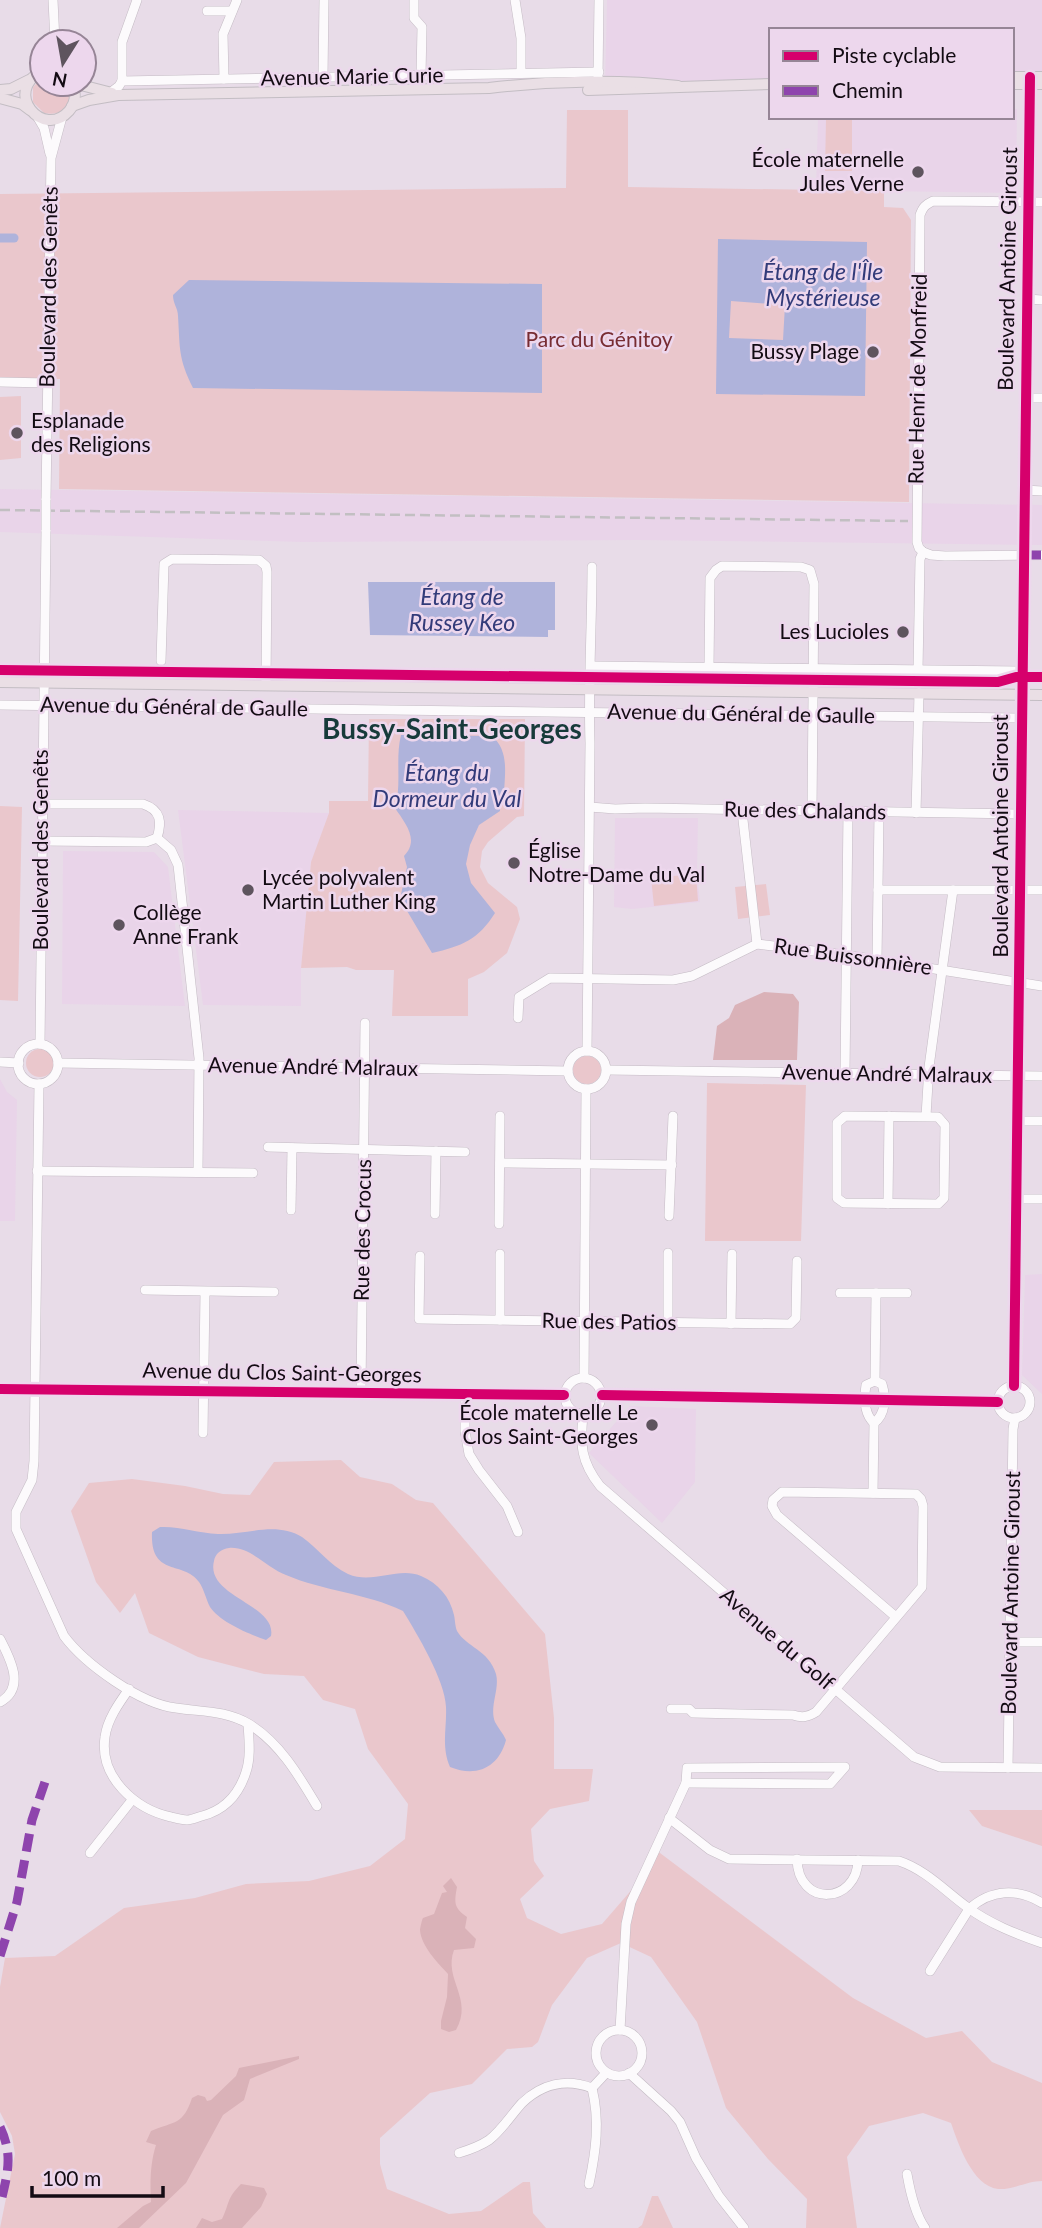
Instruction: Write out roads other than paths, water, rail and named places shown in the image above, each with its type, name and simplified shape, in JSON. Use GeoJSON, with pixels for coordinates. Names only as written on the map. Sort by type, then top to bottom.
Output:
{"type":"FeatureCollection","features":[{"type":"Feature","properties":{"kind":"main road"},"geometry":{"type":"LineString","coordinates":[[1014,77],[1034,82]]}},
{"type":"Feature","properties":{"kind":"main road"},"geometry":{"type":"LineString","coordinates":[[1014,85],[1034,82],[1042,77]]}},
{"type":"Feature","properties":{"kind":"main road"},"geometry":{"type":"LineString","coordinates":[[0,90],[11,89],[28,80]]}},
{"type":"Feature","properties":{"kind":"main road","name":"Avenue Marie Curie"},"geometry":{"type":"LineString","coordinates":[[72,106],[114,94],[489,88],[519,92],[598,82],[643,90],[678,86],[769,84]]}},
{"type":"Feature","properties":{"kind":"main road"},"geometry":{"type":"LineString","coordinates":[[28,90],[25,96],[34,113]]}},
{"type":"Feature","properties":{"kind":"main road","name":"Avenue Marie Curie"},"geometry":{"type":"LineString","coordinates":[[98,90],[114,94]]}},
{"type":"Feature","properties":{"kind":"main road"},"geometry":{"type":"LineString","coordinates":[[0,99],[22,104],[49,120],[62,117],[75,98]]}},
{"type":"Feature","properties":{"kind":"main road","name":"Avenue du Général de Gaulle"},"geometry":{"type":"LineString","coordinates":[[0,682],[1042,695]]}},
{"type":"Feature","properties":{"kind":"street"},"geometry":{"type":"LineString","coordinates":[[53,0],[53,28]]}},
{"type":"Feature","properties":{"kind":"street"},"geometry":{"type":"LineString","coordinates":[[114,94],[122,81],[122,42],[136,0]]}},
{"type":"Feature","properties":{"kind":"street"},"geometry":{"type":"LineString","coordinates":[[223,79],[223,34],[237,0]]}},
{"type":"Feature","properties":{"kind":"street"},"geometry":{"type":"LineString","coordinates":[[323,77],[324,0]]}},
{"type":"Feature","properties":{"kind":"street"},"geometry":{"type":"LineString","coordinates":[[414,0],[414,18],[422,27],[421,75]]}},
{"type":"Feature","properties":{"kind":"street"},"geometry":{"type":"LineString","coordinates":[[515,0],[521,38],[521,74]]}},
{"type":"Feature","properties":{"kind":"street"},"geometry":{"type":"LineString","coordinates":[[598,82],[599,0]]}},
{"type":"Feature","properties":{"kind":"street"},"geometry":{"type":"LineString","coordinates":[[206,11],[232,11]]}},
{"type":"Feature","properties":{"kind":"street","name":"Avenue Marie Curie"},"geometry":{"type":"LineString","coordinates":[[122,81],[521,74],[598,82]]}},
{"type":"Feature","properties":{"kind":"street","name":"Boulevard Antoine Giroust"},"geometry":{"type":"LineString","coordinates":[[1014,1386],[1028,202],[1034,82]]}},
{"type":"Feature","properties":{"kind":"street","name":"Boulevard des Genêts"},"geometry":{"type":"LineString","coordinates":[[34,113],[44,128],[51,158],[40,1044]]}},
{"type":"Feature","properties":{"kind":"street","name":"Boulevard des Genêts"},"geometry":{"type":"LineString","coordinates":[[51,158],[62,117]]}},
{"type":"Feature","properties":{"kind":"street","name":"Rue Henri de Monfreid"},"geometry":{"type":"LineString","coordinates":[[918,670],[920,559],[923,552],[917,543],[920,215],[925,205],[933,201],[1028,202]]}},
{"type":"Feature","properties":{"kind":"street"},"geometry":{"type":"LineString","coordinates":[[1028,202],[1042,202]]}},
{"type":"Feature","properties":{"kind":"street"},"geometry":{"type":"LineString","coordinates":[[1027,299],[1042,300]]}},
{"type":"Feature","properties":{"kind":"street"},"geometry":{"type":"LineString","coordinates":[[0,382],[48,383]]}},
{"type":"Feature","properties":{"kind":"street"},"geometry":{"type":"LineString","coordinates":[[1026,398],[1042,398]]}},
{"type":"Feature","properties":{"kind":"street"},"geometry":{"type":"LineString","coordinates":[[1024,491],[1042,491]]}},
{"type":"Feature","properties":{"kind":"street"},"geometry":{"type":"LineString","coordinates":[[923,552],[945,556],[1042,555]]}},
{"type":"Feature","properties":{"kind":"street"},"geometry":{"type":"LineString","coordinates":[[161,661],[164,564],[172,559],[259,560],[267,566],[266,685]]}},
{"type":"Feature","properties":{"kind":"street"},"geometry":{"type":"LineString","coordinates":[[709,668],[710,578],[716,570],[722,566],[801,567],[810,570],[814,584],[812,812]]}},
{"type":"Feature","properties":{"kind":"street"},"geometry":{"type":"LineString","coordinates":[[587,1051],[592,567]]}},
{"type":"Feature","properties":{"kind":"street"},"geometry":{"type":"LineString","coordinates":[[591,666],[1021,671]]}},
{"type":"Feature","properties":{"kind":"street"},"geometry":{"type":"LineString","coordinates":[[916,813],[919,694]]}},
{"type":"Feature","properties":{"kind":"street","name":"Avenue du Général de Gaulle"},"geometry":{"type":"LineString","coordinates":[[0,705],[1021,718]]}},
{"type":"Feature","properties":{"kind":"street"},"geometry":{"type":"LineString","coordinates":[[43,804],[143,804],[153,807],[159,814],[157,838]]}},
{"type":"Feature","properties":{"kind":"street","name":"Rue des Chalands"},"geometry":{"type":"LineString","coordinates":[[590,807],[1020,814]]}},
{"type":"Feature","properties":{"kind":"street"},"geometry":{"type":"LineString","coordinates":[[742,811],[757,944]]}},
{"type":"Feature","properties":{"kind":"street"},"geometry":{"type":"LineString","coordinates":[[845,1073],[848,812]]}},
{"type":"Feature","properties":{"kind":"street"},"geometry":{"type":"LineString","coordinates":[[877,960],[878,813]]}},
{"type":"Feature","properties":{"kind":"street"},"geometry":{"type":"LineString","coordinates":[[42,841],[146,842],[157,838]]}},
{"type":"Feature","properties":{"kind":"street"},"geometry":{"type":"LineString","coordinates":[[157,838],[172,850],[178,865],[199,1066],[198,1171]]}},
{"type":"Feature","properties":{"kind":"street"},"geometry":{"type":"LineString","coordinates":[[878,890],[1042,890]]}},
{"type":"Feature","properties":{"kind":"street"},"geometry":{"type":"LineString","coordinates":[[926,1116],[928,1074],[953,890]]}},
{"type":"Feature","properties":{"kind":"street","name":"Rue Buissonnière"},"geometry":{"type":"LineString","coordinates":[[518,1018],[519,997],[550,978],[673,980],[692,976],[757,944],[1042,986]]}},
{"type":"Feature","properties":{"kind":"street","name":"Rue des Crocus"},"geometry":{"type":"LineString","coordinates":[[361,1394],[365,1023]]}},
{"type":"Feature","properties":{"kind":"street"},"geometry":{"type":"LineString","coordinates":[[40,1044],[54,1052],[58,1063],[51,1080],[39,1084],[27,1080],[19,1069],[19,1063],[27,1048],[40,1044]]}},
{"type":"Feature","properties":{"kind":"street"},"geometry":{"type":"LineString","coordinates":[[587,1051],[598,1054],[607,1070],[598,1086],[586,1089],[573,1084],[568,1071],[572,1057],[587,1051]]}},
{"type":"Feature","properties":{"kind":"street"},"geometry":{"type":"LineString","coordinates":[[0,1062],[19,1063]]}},
{"type":"Feature","properties":{"kind":"street","name":"Avenue André Malraux"},"geometry":{"type":"LineString","coordinates":[[58,1063],[568,1071]]}},
{"type":"Feature","properties":{"kind":"street","name":"Avenue André Malraux"},"geometry":{"type":"LineString","coordinates":[[607,1070],[1042,1076]]}},
{"type":"Feature","properties":{"kind":"street"},"geometry":{"type":"LineString","coordinates":[[39,1084],[34,1461],[32,1480],[16,1512],[16,1529],[64,1636],[76,1651],[129,1689],[155,1703],[226,1714],[248,1724],[273,1743],[297,1773],[317,1806]]}},
{"type":"Feature","properties":{"kind":"street"},"geometry":{"type":"LineString","coordinates":[[583,1378],[586,1089]]}},
{"type":"Feature","properties":{"kind":"street"},"geometry":{"type":"LineString","coordinates":[[499,1224],[500,1116]]}},
{"type":"Feature","properties":{"kind":"street"},"geometry":{"type":"LineString","coordinates":[[669,1216],[673,1116]]}},
{"type":"Feature","properties":{"kind":"street"},"geometry":{"type":"LineString","coordinates":[[845,1116],[889,1116],[937,1117],[945,1125],[944,1199],[938,1204],[844,1203],[836,1198],[837,1123],[845,1116]]}},
{"type":"Feature","properties":{"kind":"street"},"geometry":{"type":"LineString","coordinates":[[888,1204],[889,1116]]}},
{"type":"Feature","properties":{"kind":"street"},"geometry":{"type":"LineString","coordinates":[[1017,1121],[1042,1121]]}},
{"type":"Feature","properties":{"kind":"street"},"geometry":{"type":"LineString","coordinates":[[268,1147],[465,1152]]}},
{"type":"Feature","properties":{"kind":"street"},"geometry":{"type":"LineString","coordinates":[[291,1210],[292,1147]]}},
{"type":"Feature","properties":{"kind":"street"},"geometry":{"type":"LineString","coordinates":[[435,1214],[436,1151]]}},
{"type":"Feature","properties":{"kind":"street"},"geometry":{"type":"LineString","coordinates":[[500,1163],[672,1165]]}},
{"type":"Feature","properties":{"kind":"street"},"geometry":{"type":"LineString","coordinates":[[37,1171],[253,1173]]}},
{"type":"Feature","properties":{"kind":"street"},"geometry":{"type":"LineString","coordinates":[[1015,1199],[1042,1199]]}},
{"type":"Feature","properties":{"kind":"street"},"geometry":{"type":"LineString","coordinates":[[500,1254],[500,1320]]}},
{"type":"Feature","properties":{"kind":"street"},"geometry":{"type":"LineString","coordinates":[[668,1254],[668,1322]]}},
{"type":"Feature","properties":{"kind":"street"},"geometry":{"type":"LineString","coordinates":[[731,1324],[732,1254]]}},
{"type":"Feature","properties":{"kind":"street","name":"Rue des Patios"},"geometry":{"type":"LineString","coordinates":[[420,1256],[419,1319],[731,1324],[790,1324],[796,1318],[797,1261]]}},
{"type":"Feature","properties":{"kind":"street"},"geometry":{"type":"LineString","coordinates":[[145,1290],[274,1292]]}},
{"type":"Feature","properties":{"kind":"street"},"geometry":{"type":"LineString","coordinates":[[203,1433],[205,1292]]}},
{"type":"Feature","properties":{"kind":"street"},"geometry":{"type":"LineString","coordinates":[[839,1293],[907,1293]]}},
{"type":"Feature","properties":{"kind":"street"},"geometry":{"type":"LineString","coordinates":[[875,1381],[876,1293]]}},
{"type":"Feature","properties":{"kind":"street"},"geometry":{"type":"LineString","coordinates":[[583,1378],[594,1381],[602,1395],[599,1407],[583,1415],[567,1407],[564,1395],[573,1381],[583,1378]]}},
{"type":"Feature","properties":{"kind":"street"},"geometry":{"type":"LineString","coordinates":[[875,1381],[882,1384],[884,1400],[880,1419],[874,1423],[869,1419],[865,1400],[866,1385],[875,1381]]}},
{"type":"Feature","properties":{"kind":"street"},"geometry":{"type":"LineString","coordinates":[[1014,1386],[1024,1390],[1030,1403],[1023,1415],[1015,1418],[1005,1416],[998,1402],[1004,1389],[1014,1386]]}},
{"type":"Feature","properties":{"kind":"street","name":"Avenue du Clos Saint-Georges"},"geometry":{"type":"LineString","coordinates":[[0,1389],[564,1395]]}},
{"type":"Feature","properties":{"kind":"street"},"geometry":{"type":"LineString","coordinates":[[465,1394],[465,1431],[469,1454],[508,1506],[518,1532]]}},
{"type":"Feature","properties":{"kind":"street"},"geometry":{"type":"LineString","coordinates":[[602,1395],[998,1402]]}},
{"type":"Feature","properties":{"kind":"street"},"geometry":{"type":"LineString","coordinates":[[1030,1403],[1042,1403]]}},
{"type":"Feature","properties":{"kind":"street","name":"Avenue du Golf"},"geometry":{"type":"LineString","coordinates":[[583,1415],[583,1460],[590,1475],[600,1486],[914,1757],[940,1767],[1042,1769]]}},
{"type":"Feature","properties":{"kind":"street","name":"Boulevard Antoine Giroust"},"geometry":{"type":"LineString","coordinates":[[1009,1768],[1015,1418]]}},
{"type":"Feature","properties":{"kind":"street"},"geometry":{"type":"LineString","coordinates":[[873,1493],[874,1423]]}},
{"type":"Feature","properties":{"kind":"street"},"geometry":{"type":"LineString","coordinates":[[671,1709],[689,1709],[693,1713],[805,1717],[816,1712],[922,1587],[923,1506],[916,1494],[782,1492],[773,1500],[772,1506],[777,1516],[896,1617]]}},
{"type":"Feature","properties":{"kind":"street"},"geometry":{"type":"LineString","coordinates":[[0,1639],[12,1663],[15,1678],[12,1689],[0,1702]]}},
{"type":"Feature","properties":{"kind":"street"},"geometry":{"type":"LineString","coordinates":[[1011,1642],[1042,1642]]}},
{"type":"Feature","properties":{"kind":"street"},"geometry":{"type":"LineString","coordinates":[[129,1689],[111,1716],[104,1754],[113,1776],[132,1800],[156,1814],[187,1820],[212,1813],[228,1803],[237,1793],[247,1771],[248,1724]]}},
{"type":"Feature","properties":{"kind":"street"},"geometry":{"type":"LineString","coordinates":[[620,2030],[626,1924],[631,1902],[686,1783],[687,1768],[845,1768],[830,1784],[686,1783]]}},
{"type":"Feature","properties":{"kind":"street"},"geometry":{"type":"LineString","coordinates":[[90,1853],[132,1800]]}},
{"type":"Feature","properties":{"kind":"street"},"geometry":{"type":"LineString","coordinates":[[669,1818],[710,1850],[729,1859],[899,1861],[916,1867],[969,1909],[996,1925],[1042,1943]]}},
{"type":"Feature","properties":{"kind":"street"},"geometry":{"type":"LineString","coordinates":[[797,1859],[797,1873],[802,1883],[813,1891],[825,1894],[836,1893],[850,1884],[858,1869],[858,1860]]}},
{"type":"Feature","properties":{"kind":"street"},"geometry":{"type":"LineString","coordinates":[[930,1971],[969,1909],[988,1896],[1000,1892],[1022,1894],[1042,1903]]}},
{"type":"Feature","properties":{"kind":"street"},"geometry":{"type":"LineString","coordinates":[[620,2030],[637,2039],[641,2048],[637,2067],[622,2076],[607,2073],[596,2059],[598,2042],[611,2032],[620,2030]]}},
{"type":"Feature","properties":{"kind":"street"},"geometry":{"type":"LineString","coordinates":[[592,2088],[607,2073]]}},
{"type":"Feature","properties":{"kind":"street"},"geometry":{"type":"LineString","coordinates":[[629,2073],[680,2122],[696,2158],[719,2196],[744,2228]]}},
{"type":"Feature","properties":{"kind":"street"},"geometry":{"type":"LineString","coordinates":[[459,2153],[491,2139],[523,2102],[538,2090],[564,2082],[579,2082],[592,2088]]}},
{"type":"Feature","properties":{"kind":"street"},"geometry":{"type":"LineString","coordinates":[[589,2184],[598,2124],[592,2088]]}},
{"type":"Feature","properties":{"kind":"street"},"geometry":{"type":"LineString","coordinates":[[907,2174],[925,2228]]}},
{"type":"Feature","properties":{"kind":"water","name":"Étang de l'Île Mystérieuse"},"geometry":{"type":"Polygon","coordinates":[[[718,239],[867,242],[865,396],[716,394],[718,239]],[[731,301],[729,338],[783,340],[785,305],[731,301]]]}},
{"type":"Feature","properties":{"kind":"water"},"geometry":{"type":"Polygon","coordinates":[[[189,280],[542,284],[542,393],[193,388],[182,360],[178,313],[173,295],[189,280]]]}},
{"type":"Feature","properties":{"kind":"water","name":"Étang de Russey Keo"},"geometry":{"type":"Polygon","coordinates":[[[368,582],[555,582],[555,630],[548,630],[548,637],[370,635],[368,582]]]}},
{"type":"Feature","properties":{"kind":"water","name":"Étang du Dormeur du Val"},"geometry":{"type":"Polygon","coordinates":[[[401,735],[492,736],[501,748],[505,762],[504,793],[499,798],[500,811],[479,825],[470,845],[466,864],[471,883],[495,913],[476,936],[452,948],[432,953],[400,899],[407,867],[404,856],[411,844],[409,832],[395,808],[401,735]]]}},
{"type":"Feature","properties":{"kind":"water"},"geometry":{"type":"Polygon","coordinates":[[[160,1527],[218,1534],[271,1529],[292,1532],[348,1574],[367,1578],[412,1573],[433,1583],[450,1602],[457,1631],[488,1659],[496,1674],[493,1716],[506,1740],[498,1757],[486,1768],[478,1770],[450,1767],[445,1744],[446,1707],[441,1684],[403,1611],[279,1572],[244,1550],[223,1549],[215,1558],[214,1573],[220,1583],[263,1616],[270,1625],[271,1636],[266,1640],[221,1618],[210,1607],[201,1585],[192,1575],[169,1566],[156,1556],[152,1532],[160,1527]]]}},
{"type":"Feature","properties":{"kind":"waterway"},"geometry":{"type":"LineString","coordinates":[[0,238],[14,238]]}},
{"type":"Feature","properties":{"kind":"railway"},"geometry":{"type":"LineString","coordinates":[[0,510],[908,521]]}},
{"type":"Feature","properties":{"kind":"place","name":"École maternelle Jules Verne"},"geometry":{"type":"Point","coordinates":[918,172]}},
{"type":"Feature","properties":{"kind":"place","name":"Bussy Plage"},"geometry":{"type":"Point","coordinates":[873,352]}},
{"type":"Feature","properties":{"kind":"place","name":"Esplanade des Religions"},"geometry":{"type":"Point","coordinates":[17,433]}},
{"type":"Feature","properties":{"kind":"place","name":"Les Lucioles"},"geometry":{"type":"Point","coordinates":[903,632]}},
{"type":"Feature","properties":{"kind":"place","name":"Église Notre-Dame du Val"},"geometry":{"type":"Point","coordinates":[514,863]}},
{"type":"Feature","properties":{"kind":"place","name":"Lycée polyvalent Martin Luther King"},"geometry":{"type":"Point","coordinates":[248,890]}},
{"type":"Feature","properties":{"kind":"place","name":"Collège Anne Frank"},"geometry":{"type":"Point","coordinates":[119,925]}},
{"type":"Feature","properties":{"kind":"place","name":"École maternelle Le Clos Saint-Georges"},"geometry":{"type":"Point","coordinates":[652,1425]}},
{"type":"Feature","properties":{"kind":"district","name":"Bussy-Saint-Georges"},"geometry":{"type":"Point","coordinates":[452,729]}},
{"type":"Feature","properties":{"kind":"park label","name":"Parc du Génitoy"},"geometry":{"type":"Point","coordinates":[599,340]}}]}
